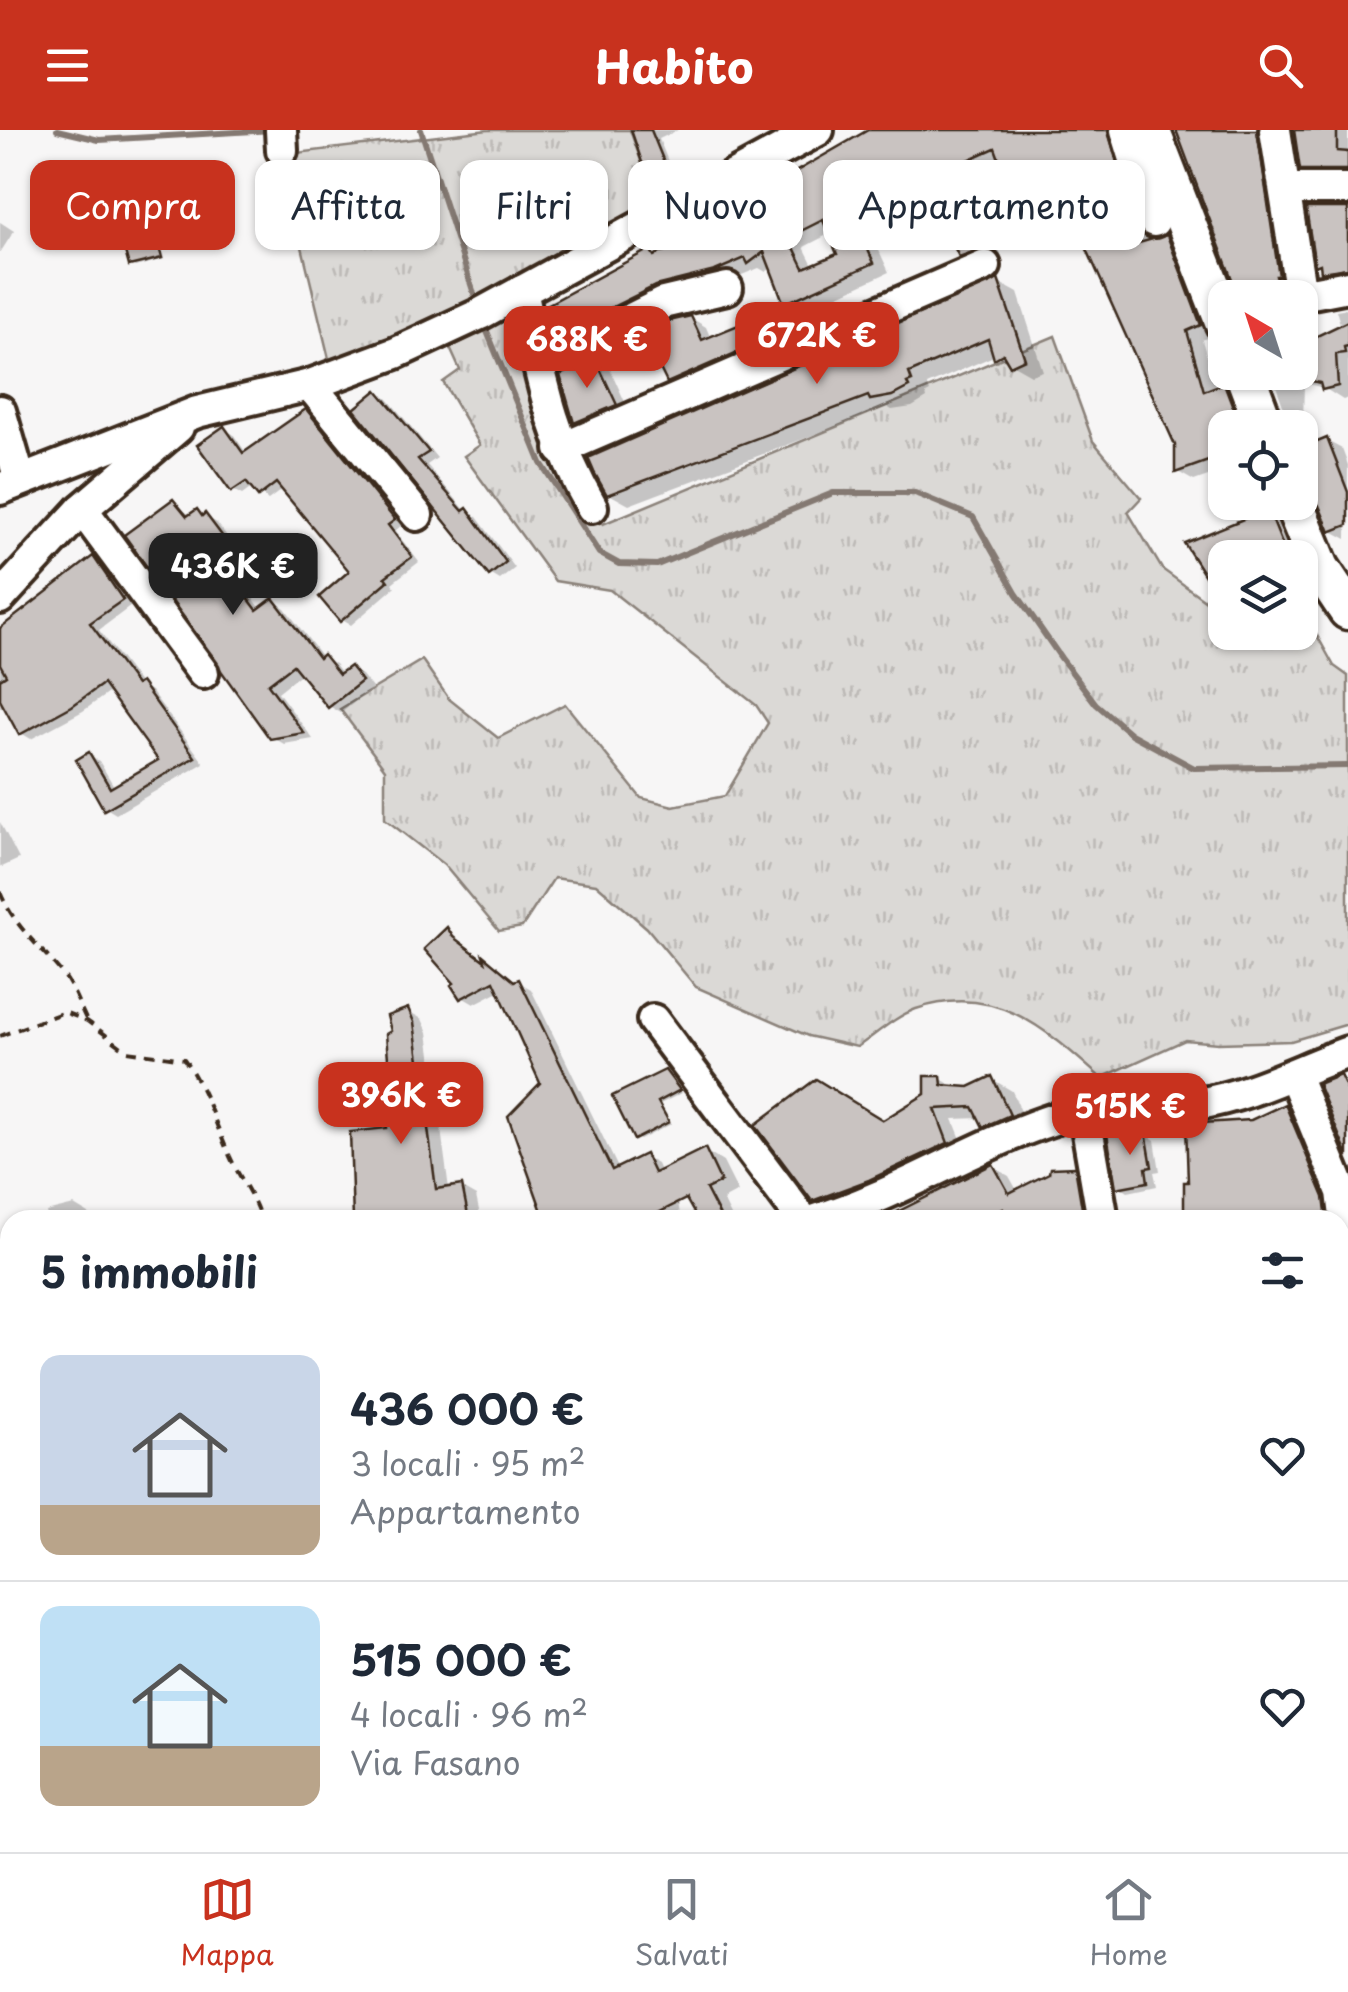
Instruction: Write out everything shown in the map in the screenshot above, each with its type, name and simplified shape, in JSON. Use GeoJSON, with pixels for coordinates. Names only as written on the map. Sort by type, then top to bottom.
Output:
{"type":"FeatureCollection","features":[{"type":"Feature","properties":{"kind":"main road"},"geometry":{"type":"LineString","coordinates":[[1150,130],[1208,280]]}},
{"type":"Feature","properties":{"kind":"main road"},"geometry":{"type":"LineString","coordinates":[[1300,520],[1320,568],[1348,610]]}},
{"type":"Feature","properties":{"kind":"street"},"geometry":{"type":"LineString","coordinates":[[0,411],[10,485],[197,412],[310,385],[396,353],[522,291],[818,130]]}},
{"type":"Feature","properties":{"kind":"street"},"geometry":{"type":"LineString","coordinates":[[1126,130],[1154,221]]}},
{"type":"Feature","properties":{"kind":"street"},"geometry":{"type":"LineString","coordinates":[[1275,130],[1301,295],[1348,286]]}},
{"type":"Feature","properties":{"kind":"street"},"geometry":{"type":"LineString","coordinates":[[1284,189],[1348,189]]}},
{"type":"Feature","properties":{"kind":"street"},"geometry":{"type":"LineString","coordinates":[[561,449],[985,266]]}},
{"type":"Feature","properties":{"kind":"street"},"geometry":{"type":"LineString","coordinates":[[539,365],[662,303],[727,288]]}},
{"type":"Feature","properties":{"kind":"street"},"geometry":{"type":"LineString","coordinates":[[522,291],[561,449],[592,507]]}},
{"type":"Feature","properties":{"kind":"street"},"geometry":{"type":"LineString","coordinates":[[310,385],[416,516]]}},
{"type":"Feature","properties":{"kind":"street"},"geometry":{"type":"LineString","coordinates":[[0,598],[82,509],[197,412]]}},
{"type":"Feature","properties":{"kind":"street"},"geometry":{"type":"LineString","coordinates":[[82,509],[203,672]]}},
{"type":"Feature","properties":{"kind":"street"},"geometry":{"type":"LineString","coordinates":[[653,1020],[796,1210]]}},
{"type":"Feature","properties":{"kind":"street"},"geometry":{"type":"LineString","coordinates":[[849,1210],[961,1156],[1084,1110],[1197,1104],[1294,1075],[1348,1052]]}},
{"type":"Feature","properties":{"kind":"street"},"geometry":{"type":"LineString","coordinates":[[1294,1075],[1342,1192],[1344,1210]]}},
{"type":"Feature","properties":{"kind":"street"},"geometry":{"type":"LineString","coordinates":[[1084,1110],[1102,1210]]}},
{"type":"Feature","properties":{"kind":"path"},"geometry":{"type":"LineString","coordinates":[[0,892],[9,914],[66,978],[87,1020]]}},
{"type":"Feature","properties":{"kind":"path"},"geometry":{"type":"LineString","coordinates":[[0,1036],[64,1012],[87,1020],[127,1051],[184,1059],[200,1081],[237,1171],[253,1194],[258,1210]]}},
{"type":"Feature","properties":{"kind":"green space"},"geometry":{"type":"Polygon","coordinates":[[[488,130],[630,130],[641,160],[628,160],[628,221],[608,232],[608,160],[460,160],[460,250],[576,250],[449,320],[330,363],[303,250],[440,250],[440,160],[281,160],[280,155],[488,130]]]}},
{"type":"Feature","properties":{"kind":"green space"},"geometry":{"type":"Polygon","coordinates":[[[521,312],[533,391],[563,486],[603,524],[1055,336],[1093,441],[1141,498],[1128,512],[1162,569],[1208,600],[1208,650],[1318,650],[1318,637],[1334,666],[1348,676],[1348,1024],[1291,1041],[1185,1040],[1101,1078],[1039,1027],[994,1006],[970,1001],[916,1009],[857,1047],[808,1036],[696,987],[647,928],[596,884],[554,878],[522,927],[499,931],[444,865],[385,819],[385,769],[340,709],[422,660],[449,699],[498,738],[565,704],[641,798],[673,806],[725,796],[768,723],[756,705],[610,590],[555,581],[464,456],[480,445],[443,382],[460,370],[450,348],[521,312]]]}},
{"type":"Feature","properties":{"kind":"building"},"geometry":{"type":"Polygon","coordinates":[[[631,130],[651,130],[663,160],[641,160],[631,130]]]}},
{"type":"Feature","properties":{"kind":"building"},"geometry":{"type":"Polygon","coordinates":[[[868,130],[1108,130],[1116,160],[999,160],[995,148],[968,160],[823,160],[823,220],[803,230],[803,167],[868,130]]]}},
{"type":"Feature","properties":{"kind":"building"},"geometry":{"type":"Polygon","coordinates":[[[1176,130],[1257,130],[1279,276],[1277,280],[1232,280],[1176,130]]]}},
{"type":"Feature","properties":{"kind":"building"},"geometry":{"type":"Polygon","coordinates":[[[1294,130],[1337,130],[1337,151],[1348,152],[1348,170],[1300,170],[1294,130]]]}},
{"type":"Feature","properties":{"kind":"building"},"geometry":{"type":"Polygon","coordinates":[[[1306,208],[1348,208],[1348,268],[1321,272],[1320,264],[1315,266],[1306,208]]]}},
{"type":"Feature","properties":{"kind":"building"},"geometry":{"type":"Polygon","coordinates":[[[1167,235],[1201,325],[1187,331],[1204,391],[1227,390],[1234,410],[1208,410],[1208,461],[1175,473],[1175,445],[1087,250],[1145,250],[1145,241],[1167,235]]]}},
{"type":"Feature","properties":{"kind":"building"},"geometry":{"type":"Polygon","coordinates":[[[125,250],[160,250],[162,258],[129,266],[125,250]]]}},
{"type":"Feature","properties":{"kind":"building"},"geometry":{"type":"Polygon","coordinates":[[[648,250],[654,256],[667,250],[795,250],[804,268],[837,254],[835,250],[868,250],[874,263],[784,304],[764,252],[748,264],[745,258],[715,271],[655,286],[560,333],[545,306],[648,250]]]}},
{"type":"Feature","properties":{"kind":"building"},"geometry":{"type":"Polygon","coordinates":[[[956,250],[979,250],[959,257],[956,250]]]}},
{"type":"Feature","properties":{"kind":"building"},"geometry":{"type":"Polygon","coordinates":[[[998,279],[1025,359],[1010,366],[1003,354],[994,359],[988,339],[909,373],[909,387],[892,396],[870,400],[868,396],[607,495],[594,472],[588,458],[998,279]]]}},
{"type":"Feature","properties":{"kind":"building"},"geometry":{"type":"Polygon","coordinates":[[[691,316],[702,340],[743,323],[754,345],[667,383],[643,334],[669,321],[691,316]]]}},
{"type":"Feature","properties":{"kind":"building"},"geometry":{"type":"Polygon","coordinates":[[[1348,321],[1348,346],[1344,347],[1345,353],[1336,354],[1338,386],[1322,390],[1318,382],[1318,335],[1348,321]]]}},
{"type":"Feature","properties":{"kind":"building"},"geometry":{"type":"Polygon","coordinates":[[[595,358],[617,405],[574,423],[560,375],[595,358]]]}},
{"type":"Feature","properties":{"kind":"building"},"geometry":{"type":"Polygon","coordinates":[[[377,390],[429,452],[418,459],[463,511],[467,508],[506,562],[489,576],[354,409],[377,390]]]}},
{"type":"Feature","properties":{"kind":"building"},"geometry":{"type":"Polygon","coordinates":[[[306,409],[395,520],[388,525],[412,557],[385,577],[388,581],[340,622],[319,597],[349,571],[276,483],[258,497],[246,482],[231,492],[197,445],[224,426],[243,453],[306,409]]]}},
{"type":"Feature","properties":{"kind":"building"},"geometry":{"type":"Polygon","coordinates":[[[1327,438],[1348,492],[1348,525],[1330,532],[1318,503],[1318,442],[1327,438]]]}},
{"type":"Feature","properties":{"kind":"building"},"geometry":{"type":"Polygon","coordinates":[[[173,499],[187,516],[197,509],[202,516],[205,513],[223,537],[210,547],[257,610],[273,598],[319,658],[323,654],[339,674],[350,666],[362,681],[328,708],[293,665],[268,684],[304,733],[270,739],[124,535],[173,499]]]}},
{"type":"Feature","properties":{"kind":"building"},"geometry":{"type":"Polygon","coordinates":[[[1241,520],[1272,520],[1280,540],[1208,540],[1208,581],[1184,543],[1241,520]]]}},
{"type":"Feature","properties":{"kind":"building"},"geometry":{"type":"Polygon","coordinates":[[[93,556],[123,600],[90,623],[136,685],[141,682],[195,757],[104,810],[76,760],[89,752],[110,788],[158,760],[103,684],[19,735],[0,700],[0,679],[6,675],[0,664],[0,628],[93,556]]]}},
{"type":"Feature","properties":{"kind":"building"},"geometry":{"type":"Polygon","coordinates":[[[447,927],[453,937],[485,961],[483,955],[514,981],[519,979],[612,1170],[645,1154],[654,1173],[705,1148],[721,1182],[706,1189],[717,1210],[692,1210],[686,1199],[664,1210],[541,1210],[508,1116],[540,1083],[494,981],[460,999],[451,985],[454,983],[424,949],[447,927]]]}},
{"type":"Feature","properties":{"kind":"building"},"geometry":{"type":"Polygon","coordinates":[[[408,1008],[414,1022],[436,1189],[462,1185],[467,1210],[353,1210],[350,1132],[387,1128],[386,1120],[393,1120],[386,1034],[391,1031],[387,1016],[408,1008]]]}},
{"type":"Feature","properties":{"kind":"building"},"geometry":{"type":"Polygon","coordinates":[[[665,1070],[680,1090],[658,1102],[669,1122],[634,1140],[612,1096],[665,1070]]]}},
{"type":"Feature","properties":{"kind":"building"},"geometry":{"type":"Polygon","coordinates":[[[1340,1075],[1348,1092],[1348,1157],[1318,1084],[1340,1075]]]}},
{"type":"Feature","properties":{"kind":"building"},"geometry":{"type":"Polygon","coordinates":[[[925,1076],[941,1076],[942,1085],[969,1087],[992,1076],[1010,1115],[983,1127],[973,1107],[935,1109],[948,1143],[869,1180],[812,1201],[755,1125],[816,1079],[883,1120],[925,1094],[925,1076]]]}},
{"type":"Feature","properties":{"kind":"building"},"geometry":{"type":"Polygon","coordinates":[[[1285,1104],[1324,1197],[1326,1210],[1184,1210],[1184,1182],[1188,1182],[1186,1124],[1251,1120],[1285,1104]]]}},
{"type":"Feature","properties":{"kind":"building"},"geometry":{"type":"Polygon","coordinates":[[[1146,1132],[1152,1167],[1146,1168],[1148,1182],[1116,1188],[1107,1134],[1146,1132]]]}},
{"type":"Feature","properties":{"kind":"building"},"geometry":{"type":"Polygon","coordinates":[[[993,1164],[1009,1193],[1049,1173],[1050,1168],[1075,1167],[1082,1210],[1003,1209],[901,1210],[993,1164]]]}},
{"type":"Feature","properties":{"kind":"waterway"},"geometry":{"type":"LineString","coordinates":[[57,130],[99,140],[273,130]]}},
{"type":"Feature","properties":{"kind":"waterway"},"geometry":{"type":"LineString","coordinates":[[421,130],[477,303]]}},
{"type":"Feature","properties":{"kind":"waterway"},"geometry":{"type":"LineString","coordinates":[[484,324],[541,463],[599,553],[619,564],[657,565],[833,493],[915,493],[973,517],[1016,593],[1061,658],[1096,704],[1131,734],[1194,768],[1348,766]]}}]}
